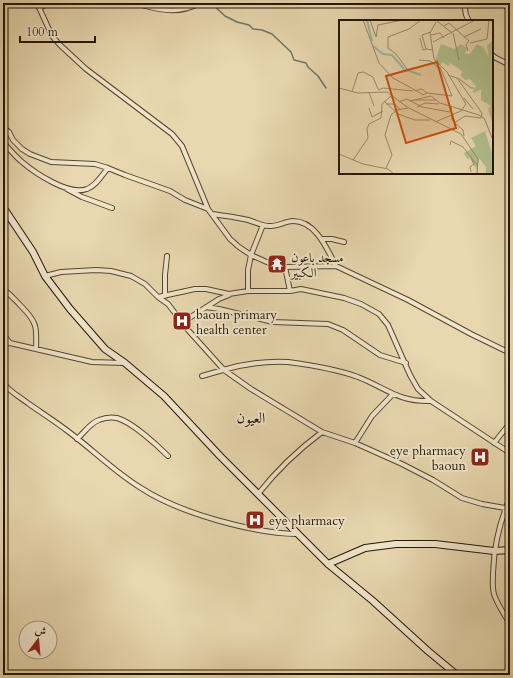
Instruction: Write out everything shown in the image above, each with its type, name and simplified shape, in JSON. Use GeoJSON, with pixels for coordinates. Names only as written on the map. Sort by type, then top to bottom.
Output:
{"type":"FeatureCollection","features":[{"type":"Feature","properties":{"kind":"street"},"geometry":{"type":"LineString","coordinates":[[50,3],[38,5],[52,36],[92,74],[172,134],[182,146],[208,209],[230,239],[239,247],[251,255],[269,263],[285,267],[336,266],[408,300],[510,353]]}},
{"type":"Feature","properties":{"kind":"street"},"geometry":{"type":"LineString","coordinates":[[133,3],[173,11],[200,3]]}},
{"type":"Feature","properties":{"kind":"street"},"geometry":{"type":"LineString","coordinates":[[464,3],[466,15],[469,20]]}},
{"type":"Feature","properties":{"kind":"street"},"geometry":{"type":"LineString","coordinates":[[505,3],[510,10]]}},
{"type":"Feature","properties":{"kind":"street"},"geometry":{"type":"LineString","coordinates":[[493,55],[510,65]]}},
{"type":"Feature","properties":{"kind":"street"},"geometry":{"type":"LineString","coordinates":[[3,127],[22,149],[30,154],[51,162],[88,163],[108,168],[170,191],[185,200],[208,209]]}},
{"type":"Feature","properties":{"kind":"street"},"geometry":{"type":"LineString","coordinates":[[3,142],[22,162],[46,179],[82,197],[112,208]]}},
{"type":"Feature","properties":{"kind":"street"},"geometry":{"type":"LineString","coordinates":[[64,187],[79,190],[89,188],[108,168]]}},
{"type":"Feature","properties":{"kind":"street"},"geometry":{"type":"LineString","coordinates":[[3,206],[33,252],[45,276],[70,309],[105,349],[125,363],[164,396],[297,534],[328,564],[373,601],[457,675]]}},
{"type":"Feature","properties":{"kind":"street"},"geometry":{"type":"LineString","coordinates":[[212,214],[247,220],[263,225],[275,226],[295,221],[309,226],[322,239],[336,266]]}},
{"type":"Feature","properties":{"kind":"street"},"geometry":{"type":"LineString","coordinates":[[248,291],[248,270],[251,255],[263,225]]}},
{"type":"Feature","properties":{"kind":"street"},"geometry":{"type":"LineString","coordinates":[[322,239],[332,239],[344,242]]}},
{"type":"Feature","properties":{"kind":"street"},"geometry":{"type":"LineString","coordinates":[[165,296],[167,256]]}},
{"type":"Feature","properties":{"kind":"street"},"geometry":{"type":"LineString","coordinates":[[285,267],[290,291]]}},
{"type":"Feature","properties":{"kind":"street"},"geometry":{"type":"LineString","coordinates":[[45,276],[61,272],[111,271],[131,276],[145,284],[158,297],[168,304],[188,330],[224,370],[251,389],[322,432],[354,443],[418,471],[462,498],[482,504],[505,508]]}},
{"type":"Feature","properties":{"kind":"street"},"geometry":{"type":"LineString","coordinates":[[158,297],[206,288],[229,294]]}},
{"type":"Feature","properties":{"kind":"street"},"geometry":{"type":"LineString","coordinates":[[3,289],[29,313],[33,320],[36,329],[36,349]]}},
{"type":"Feature","properties":{"kind":"street"},"geometry":{"type":"LineString","coordinates":[[183,322],[229,294],[248,291],[290,291],[301,289],[325,293],[354,301],[379,314],[388,325],[418,389],[431,401],[510,453]]}},
{"type":"Feature","properties":{"kind":"street"},"geometry":{"type":"LineString","coordinates":[[206,307],[219,308],[273,322],[328,324],[343,330],[380,355],[406,363]]}},
{"type":"Feature","properties":{"kind":"street"},"geometry":{"type":"LineString","coordinates":[[3,334],[10,343]]}},
{"type":"Feature","properties":{"kind":"street"},"geometry":{"type":"LineString","coordinates":[[3,344],[10,343],[92,362],[125,363]]}},
{"type":"Feature","properties":{"kind":"street"},"geometry":{"type":"LineString","coordinates":[[202,376],[224,370],[274,362],[297,364],[346,373],[409,400],[431,401]]}},
{"type":"Feature","properties":{"kind":"street"},"geometry":{"type":"LineString","coordinates":[[3,383],[140,488],[171,504],[211,518],[253,529],[276,533],[297,534]]}},
{"type":"Feature","properties":{"kind":"street"},"geometry":{"type":"LineString","coordinates":[[354,443],[366,424],[393,394]]}},
{"type":"Feature","properties":{"kind":"street"},"geometry":{"type":"LineString","coordinates":[[77,439],[98,420],[117,418],[140,432],[168,456]]}},
{"type":"Feature","properties":{"kind":"street"},"geometry":{"type":"LineString","coordinates":[[494,443],[510,423]]}},
{"type":"Feature","properties":{"kind":"street"},"geometry":{"type":"LineString","coordinates":[[258,494],[288,460],[322,432]]}},
{"type":"Feature","properties":{"kind":"street"},"geometry":{"type":"LineString","coordinates":[[510,498],[499,525],[494,551],[493,593],[510,622]]}},
{"type":"Feature","properties":{"kind":"street"},"geometry":{"type":"LineString","coordinates":[[328,564],[366,548],[396,544],[435,544],[494,551],[510,550]]}},
{"type":"Feature","properties":{"kind":"waterway"},"geometry":{"type":"LineString","coordinates":[[211,3],[225,16],[237,22],[249,25],[253,29],[262,30],[272,34],[291,52],[294,60],[306,63],[308,67],[318,76],[326,88]]}},
{"type":"Feature","properties":{"kind":"place","name":"مسجد باعون الكبير"},"geometry":{"type":"Point","coordinates":[277,264]}},
{"type":"Feature","properties":{"kind":"place","name":"baoun primary health center"},"geometry":{"type":"Point","coordinates":[182,321]}},
{"type":"Feature","properties":{"kind":"place","name":"eye pharmacy baoun"},"geometry":{"type":"Point","coordinates":[480,457]}},
{"type":"Feature","properties":{"kind":"place","name":"eye pharmacy"},"geometry":{"type":"Point","coordinates":[255,520]}},
{"type":"Feature","properties":{"kind":"district","name":"العيون"},"geometry":{"type":"Point","coordinates":[251,418]}}]}
